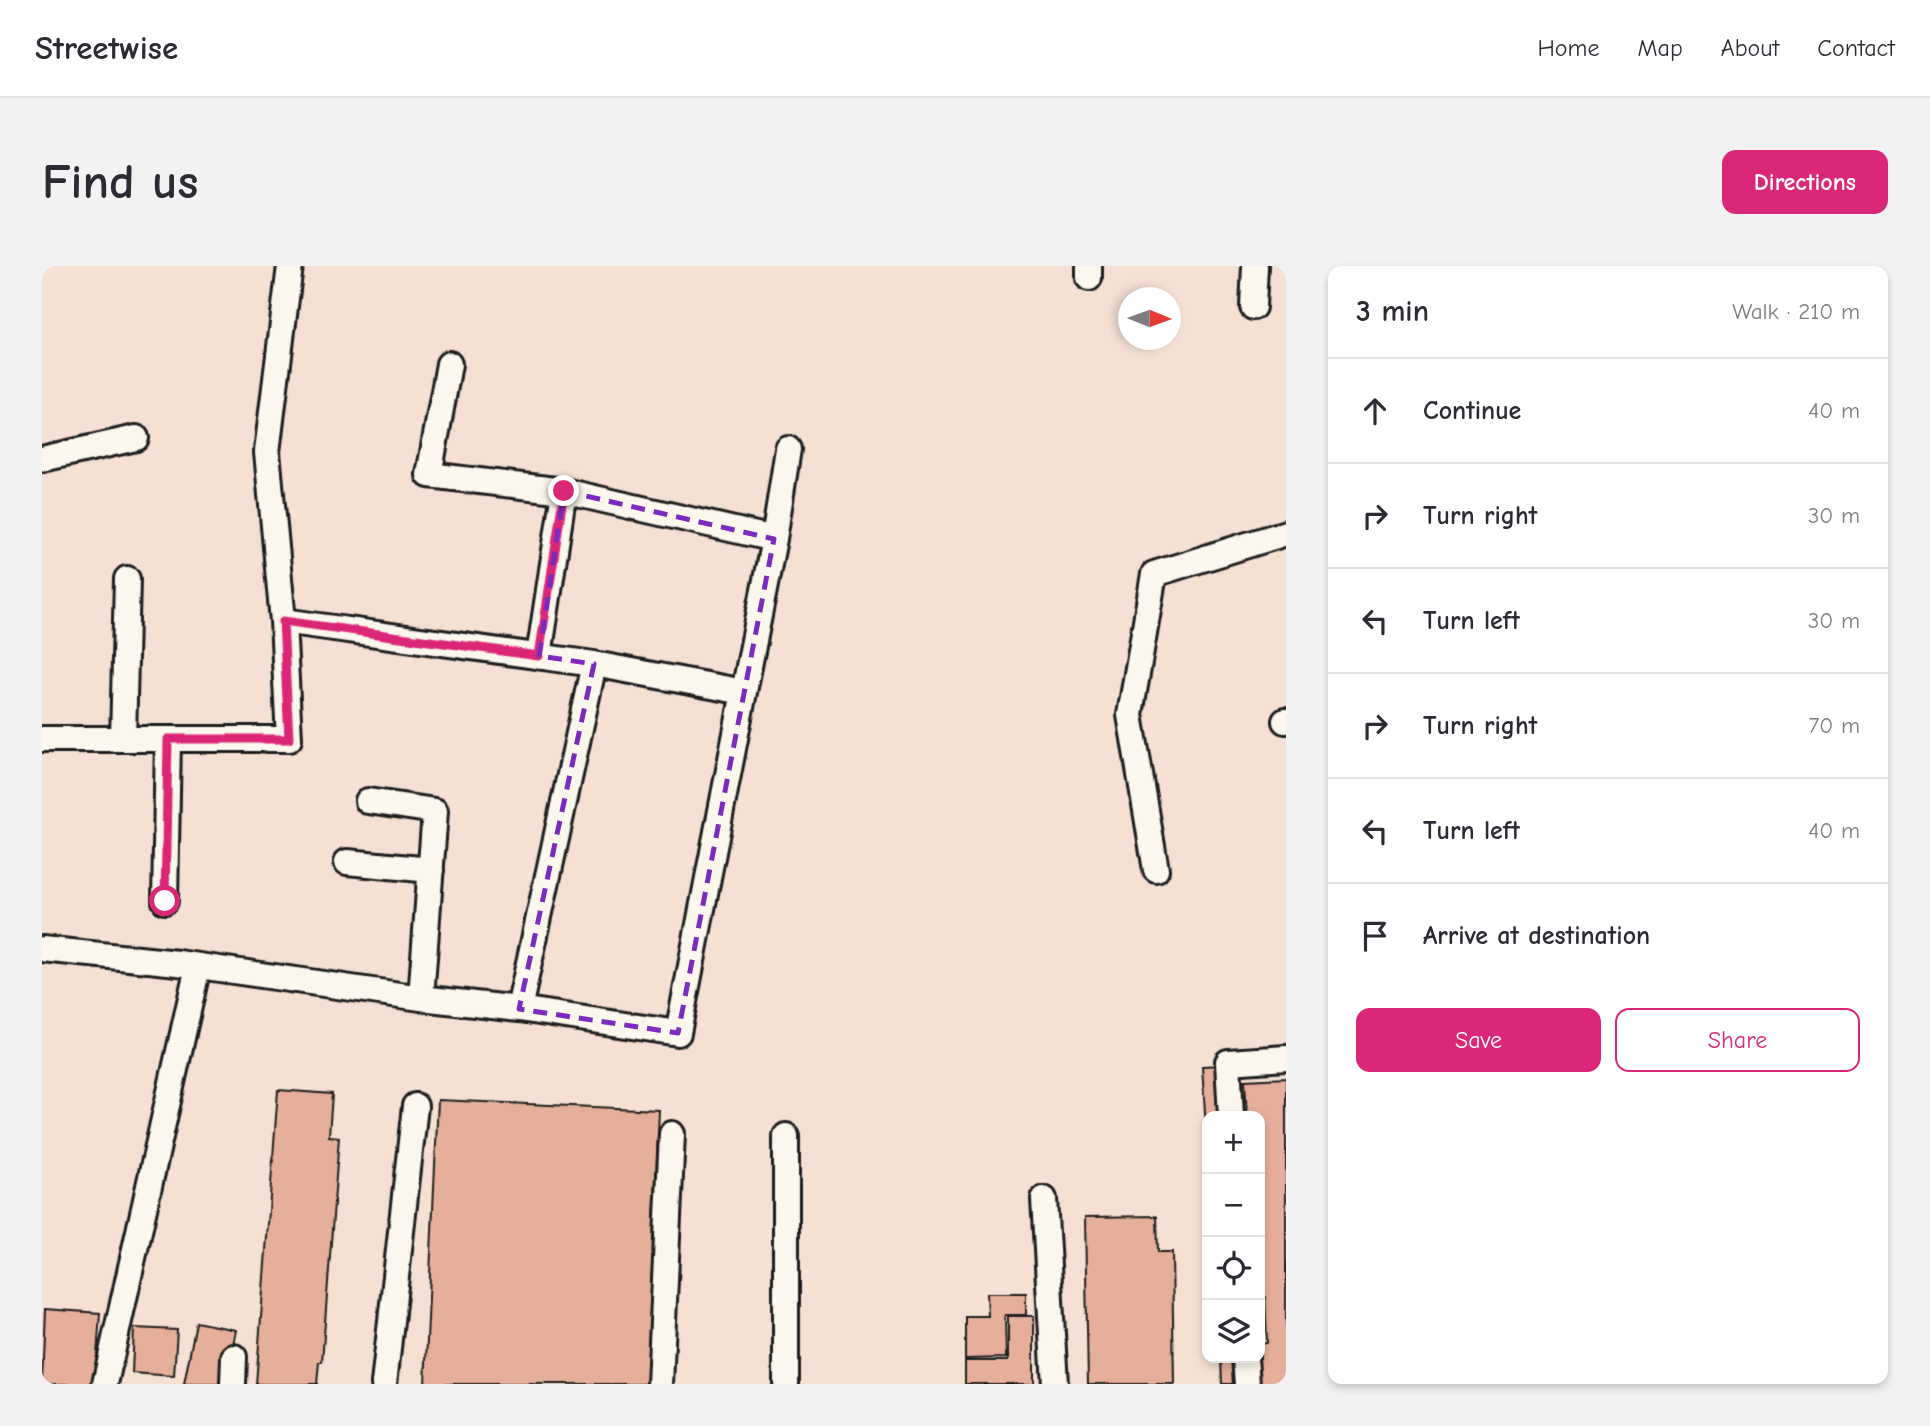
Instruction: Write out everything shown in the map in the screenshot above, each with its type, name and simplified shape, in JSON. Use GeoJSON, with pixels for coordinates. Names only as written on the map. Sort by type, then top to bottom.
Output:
{"type":"FeatureCollection","features":[{"type":"Feature","properties":{"kind":"street"},"geometry":{"type":"LineString","coordinates":[[42,739],[289,739],[283,621],[267,453],[290,266]]}},
{"type":"Feature","properties":{"kind":"street"},"geometry":{"type":"LineString","coordinates":[[1253,307],[1255,266]]}},
{"type":"Feature","properties":{"kind":"street"},"geometry":{"type":"LineString","coordinates":[[449,364],[429,475],[564,491],[774,539]]}},
{"type":"Feature","properties":{"kind":"street"},"geometry":{"type":"LineString","coordinates":[[42,459],[136,438]]}},
{"type":"Feature","properties":{"kind":"street"},"geometry":{"type":"LineString","coordinates":[[42,950],[198,966],[678,1033],[774,539],[788,449]]}},
{"type":"Feature","properties":{"kind":"street"},"geometry":{"type":"LineString","coordinates":[[539,656],[564,491]]}},
{"type":"Feature","properties":{"kind":"street"},"geometry":{"type":"LineString","coordinates":[[1156,870],[1130,715],[1154,574],[1286,533]]}},
{"type":"Feature","properties":{"kind":"street"},"geometry":{"type":"LineString","coordinates":[[123,739],[127,579]]}},
{"type":"Feature","properties":{"kind":"street"},"geometry":{"type":"LineString","coordinates":[[283,621],[594,664],[744,692]]}},
{"type":"Feature","properties":{"kind":"street"},"geometry":{"type":"LineString","coordinates":[[519,1009],[594,664]]}},
{"type":"Feature","properties":{"kind":"street"},"geometry":{"type":"LineString","coordinates":[[165,901],[168,739]]}},
{"type":"Feature","properties":{"kind":"street"},"geometry":{"type":"LineString","coordinates":[[368,801],[435,811],[421,998]]}},
{"type":"Feature","properties":{"kind":"street"},"geometry":{"type":"LineString","coordinates":[[347,862],[431,870]]}},
{"type":"Feature","properties":{"kind":"street"},"geometry":{"type":"LineString","coordinates":[[105,1384],[198,966]]}},
{"type":"Feature","properties":{"kind":"street"},"geometry":{"type":"LineString","coordinates":[[1231,1111],[1228,1062],[1286,1058]]}},
{"type":"Feature","properties":{"kind":"street"},"geometry":{"type":"LineString","coordinates":[[384,1384],[415,1106]]}},
{"type":"Feature","properties":{"kind":"street"},"geometry":{"type":"LineString","coordinates":[[660,1384],[672,1133]]}},
{"type":"Feature","properties":{"kind":"street"},"geometry":{"type":"LineString","coordinates":[[786,1136],[786,1384]]}},
{"type":"Feature","properties":{"kind":"street"},"geometry":{"type":"LineString","coordinates":[[1044,1199],[1055,1384]]}},
{"type":"Feature","properties":{"kind":"street"},"geometry":{"type":"LineString","coordinates":[[233,1384],[234,1357]]}},
{"type":"Feature","properties":{"kind":"street"},"geometry":{"type":"LineString","coordinates":[[1245,1363],[1247,1384]]}},
{"type":"Feature","properties":{"kind":"highlighted area"},"geometry":{"type":"Polygon","coordinates":[[[564,491],[774,539],[678,1033],[519,1009],[594,664],[539,656],[564,491]]]}},
{"type":"Feature","properties":{"kind":"building"},"geometry":{"type":"Polygon","coordinates":[[[1223,1065],[1226,1111],[1205,1111],[1202,1066],[1223,1065]]]}},
{"type":"Feature","properties":{"kind":"building"},"geometry":{"type":"Polygon","coordinates":[[[1286,1078],[1286,1384],[1255,1384],[1253,1363],[1265,1363],[1267,1343],[1265,1111],[1247,1111],[1245,1080],[1286,1078]]]}},
{"type":"Feature","properties":{"kind":"building"},"geometry":{"type":"Polygon","coordinates":[[[278,1090],[332,1094],[329,1136],[339,1137],[322,1362],[319,1362],[317,1384],[256,1384],[278,1090]]]}},
{"type":"Feature","properties":{"kind":"building"},"geometry":{"type":"Polygon","coordinates":[[[438,1100],[659,1110],[647,1384],[425,1384],[438,1100]]]}},
{"type":"Feature","properties":{"kind":"building"},"geometry":{"type":"Polygon","coordinates":[[[1157,1216],[1158,1252],[1172,1252],[1174,1384],[1088,1384],[1085,1217],[1157,1216]]]}},
{"type":"Feature","properties":{"kind":"building"},"geometry":{"type":"Polygon","coordinates":[[[987,1293],[1026,1293],[1026,1315],[1005,1315],[1006,1358],[965,1359],[965,1316],[988,1316],[987,1293]]]}},
{"type":"Feature","properties":{"kind":"building"},"geometry":{"type":"Polygon","coordinates":[[[45,1309],[100,1313],[95,1384],[42,1384],[45,1309]]]}},
{"type":"Feature","properties":{"kind":"building"},"geometry":{"type":"Polygon","coordinates":[[[1008,1316],[1034,1316],[1034,1384],[965,1384],[965,1361],[1008,1361],[1008,1316]]]}},
{"type":"Feature","properties":{"kind":"building"},"geometry":{"type":"Polygon","coordinates":[[[196,1322],[236,1330],[225,1384],[184,1384],[196,1322]]]}},
{"type":"Feature","properties":{"kind":"building"},"geometry":{"type":"Polygon","coordinates":[[[134,1328],[177,1330],[174,1376],[132,1373],[134,1328]]]}},
{"type":"Feature","properties":{"kind":"building"},"geometry":{"type":"Polygon","coordinates":[[[1221,1363],[1241,1363],[1242,1384],[1222,1384],[1221,1363]]]}},
{"type":"Feature","properties":{"kind":"route"},"geometry":{"type":"LineString","coordinates":[[165,901],[168,739],[289,739],[283,621],[539,656],[564,491]]}}]}
